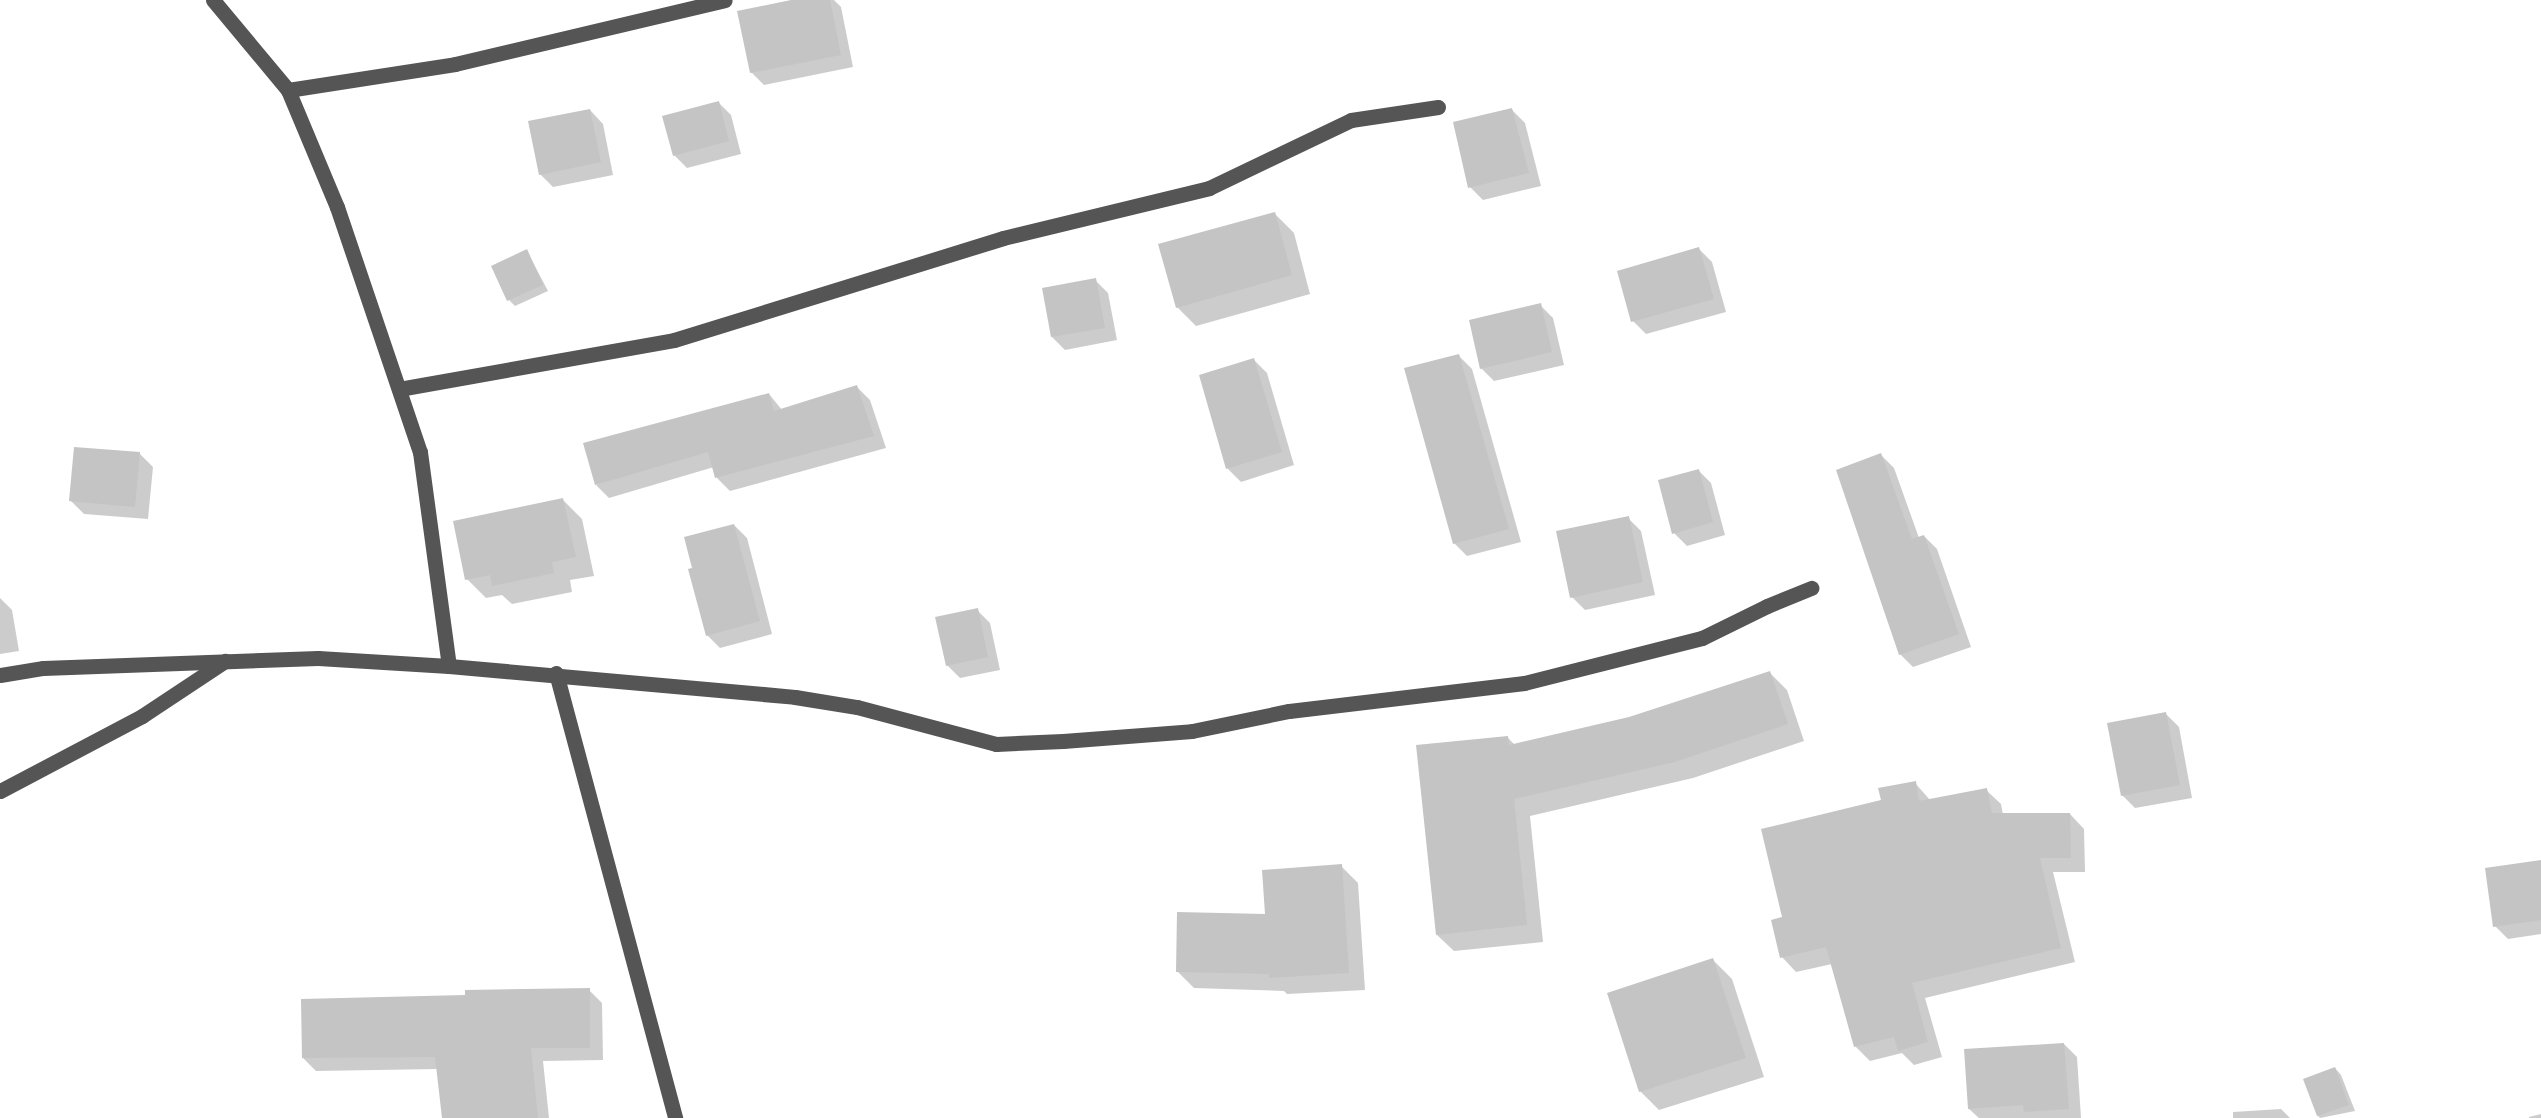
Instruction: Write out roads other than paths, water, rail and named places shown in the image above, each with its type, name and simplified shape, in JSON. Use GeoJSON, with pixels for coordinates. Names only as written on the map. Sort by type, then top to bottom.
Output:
{"type":"FeatureCollection","features":[{"type":"Feature","properties":{"kind":"street"},"geometry":{"type":"LineString","coordinates":[[213,0],[288,90],[337,207],[420,452],[449,666]]}},
{"type":"Feature","properties":{"kind":"street"},"geometry":{"type":"LineString","coordinates":[[288,90],[455,64],[725,0]]}},
{"type":"Feature","properties":{"kind":"street"},"geometry":{"type":"LineString","coordinates":[[399,389],[674,340],[1003,238],[1209,188],[1351,120],[1438,107]]}},
{"type":"Feature","properties":{"kind":"street"},"geometry":{"type":"LineString","coordinates":[[0,675],[43,668],[318,658],[449,666],[556,673],[795,697],[857,707],[996,744],[1063,741],[1192,731],[1289,711],[1524,683],[1702,638],[1767,606],[1811,588]]}},
{"type":"Feature","properties":{"kind":"street"},"geometry":{"type":"LineString","coordinates":[[0,791],[142,716],[225,661]]}},
{"type":"Feature","properties":{"kind":"street"},"geometry":{"type":"LineString","coordinates":[[556,673],[675,1118]]}}]}
